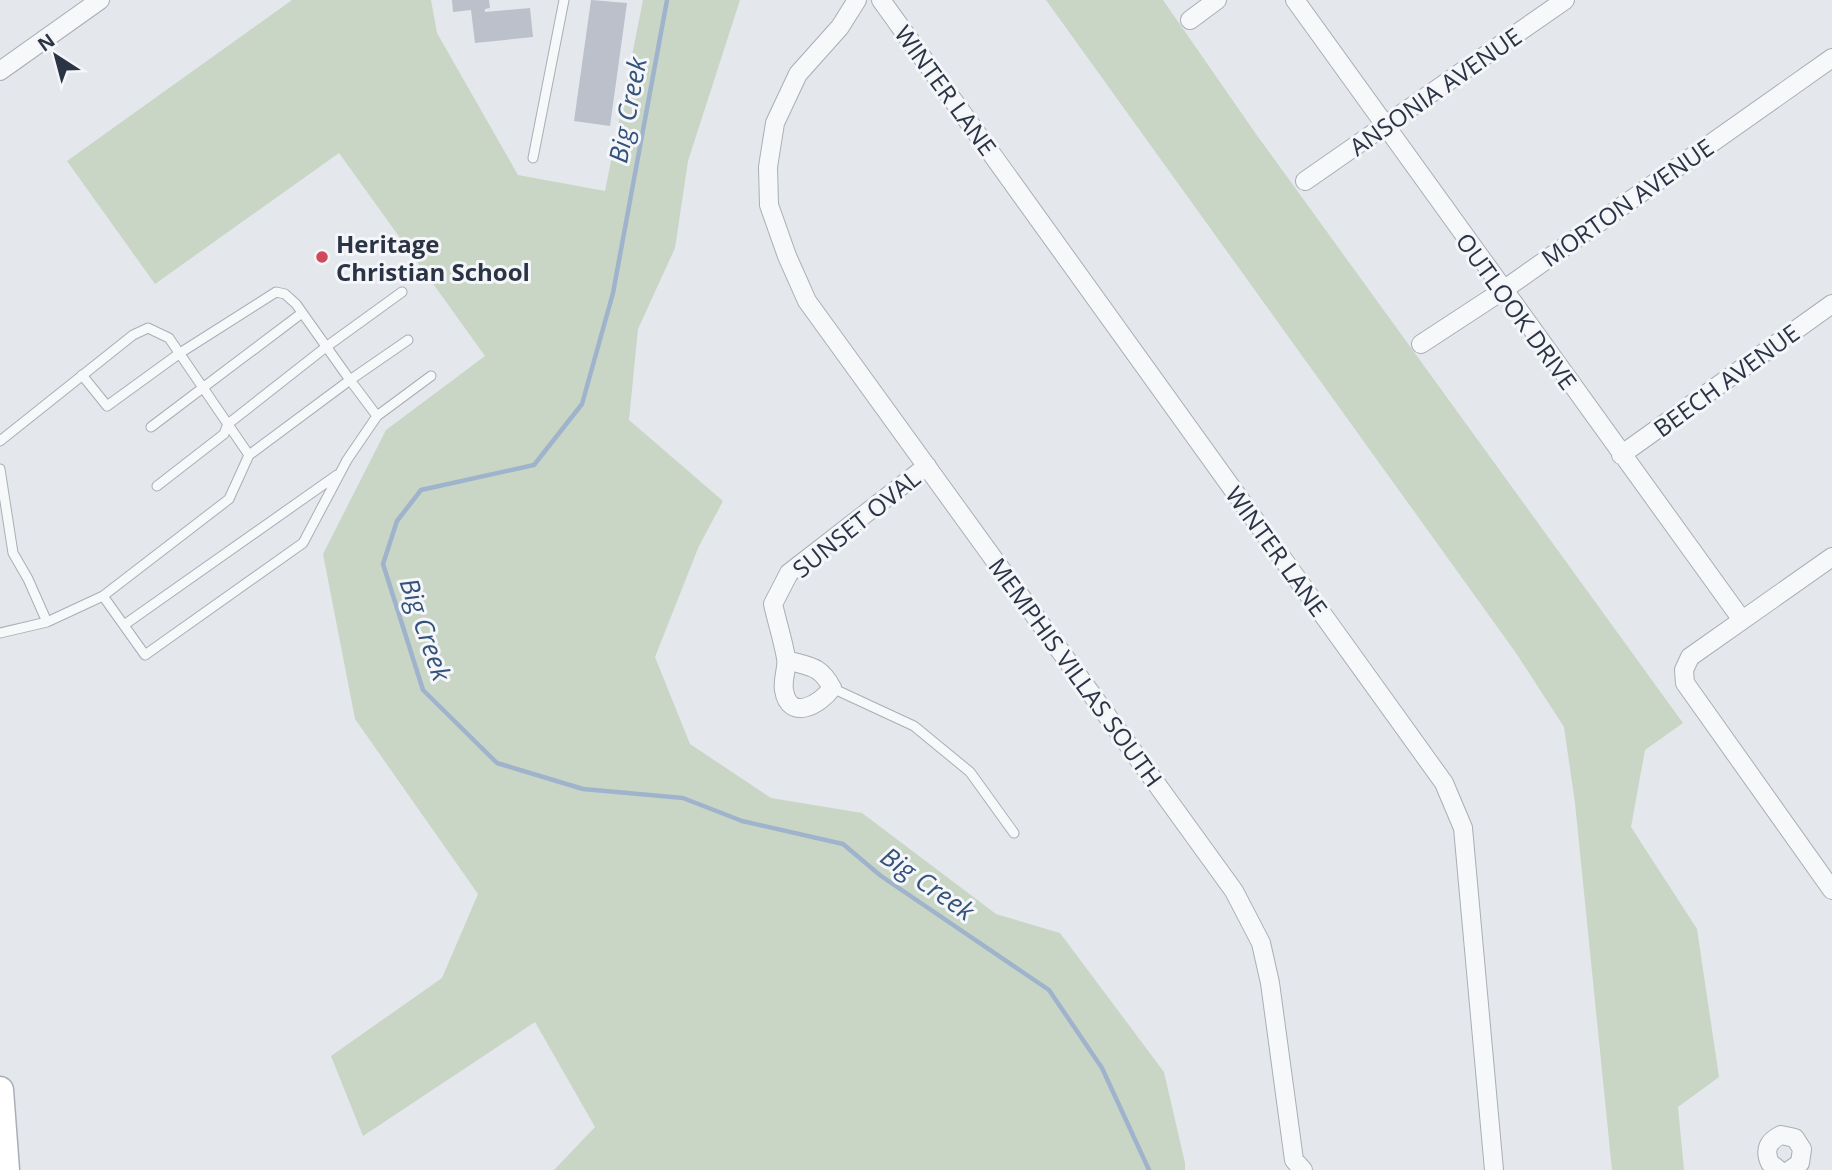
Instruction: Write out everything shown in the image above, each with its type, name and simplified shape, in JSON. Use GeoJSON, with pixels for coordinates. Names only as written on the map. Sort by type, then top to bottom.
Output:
{"type":"FeatureCollection","features":[{"type":"Feature","properties":{"kind":"main road"},"geometry":{"type":"LineString","coordinates":[[0,1090],[6,1170]]}},
{"type":"Feature","properties":{"kind":"street"},"geometry":{"type":"LineString","coordinates":[[0,71],[100,0]]}},
{"type":"Feature","properties":{"kind":"street","name":"MEMPHIS VILLAS SOUTH"},"geometry":{"type":"LineString","coordinates":[[857,0],[841,27],[798,74],[775,123],[768,167],[769,205],[787,257],[807,301],[1234,891],[1261,943],[1270,983],[1294,1160],[1303,1170]]}},
{"type":"Feature","properties":{"kind":"street","name":"WINTER LANE"},"geometry":{"type":"LineString","coordinates":[[881,0],[1444,783],[1463,828],[1494,1170]]}},
{"type":"Feature","properties":{"kind":"street"},"geometry":{"type":"LineString","coordinates":[[1190,20],[1217,0]]}},
{"type":"Feature","properties":{"kind":"street","name":"OUTLOOK DRIVE"},"geometry":{"type":"LineString","coordinates":[[1295,0],[1742,620]]}},
{"type":"Feature","properties":{"kind":"street","name":"ANSONIA AVENUE"},"geometry":{"type":"LineString","coordinates":[[1305,181],[1565,0]]}},
{"type":"Feature","properties":{"kind":"street","name":"MORTON AVENUE"},"geometry":{"type":"LineString","coordinates":[[1421,344],[1832,58]]}},
{"type":"Feature","properties":{"kind":"street","name":"BEECH AVENUE"},"geometry":{"type":"LineString","coordinates":[[1621,455],[1832,304]]}},
{"type":"Feature","properties":{"kind":"street","name":"SUNSET OVAL"},"geometry":{"type":"LineString","coordinates":[[832,688],[825,698],[808,708],[796,708],[789,702],[784,692],[783,678],[787,660],[773,604],[789,573],[927,466]]}},
{"type":"Feature","properties":{"kind":"street"},"geometry":{"type":"LineString","coordinates":[[1832,557],[1690,657],[1684,670],[1685,683],[1832,890]]}},
{"type":"Feature","properties":{"kind":"street"},"geometry":{"type":"LineString","coordinates":[[787,660],[815,667],[832,688]]}},
{"type":"Feature","properties":{"kind":"lane"},"geometry":{"type":"LineString","coordinates":[[533,158],[564,0]]}},
{"type":"Feature","properties":{"kind":"lane"},"geometry":{"type":"LineString","coordinates":[[82,375],[107,406],[180,353],[276,292],[285,294],[303,313],[377,416]]}},
{"type":"Feature","properties":{"kind":"lane"},"geometry":{"type":"LineString","coordinates":[[157,486],[224,434],[228,424],[326,347],[402,292]]}},
{"type":"Feature","properties":{"kind":"lane"},"geometry":{"type":"LineString","coordinates":[[151,427],[303,313]]}},
{"type":"Feature","properties":{"kind":"lane"},"geometry":{"type":"LineString","coordinates":[[0,441],[133,335],[148,328],[169,338],[249,455]]}},
{"type":"Feature","properties":{"kind":"lane"},"geometry":{"type":"LineString","coordinates":[[0,633],[47,622],[103,596],[229,499],[249,455],[408,340]]}},
{"type":"Feature","properties":{"kind":"lane"},"geometry":{"type":"LineString","coordinates":[[103,596],[145,655],[303,542],[339,474],[377,416],[431,376]]}},
{"type":"Feature","properties":{"kind":"lane"},"geometry":{"type":"LineString","coordinates":[[0,469],[13,553],[47,622]]}},
{"type":"Feature","properties":{"kind":"lane"},"geometry":{"type":"LineString","coordinates":[[124,625],[339,474]]}},
{"type":"Feature","properties":{"kind":"lane"},"geometry":{"type":"LineString","coordinates":[[832,688],[914,726],[970,772],[1014,833]]}},
{"type":"Feature","properties":{"kind":"green space"},"geometry":{"type":"Polygon","coordinates":[[[292,0],[431,0],[437,33],[518,175],[605,191],[643,0],[740,0],[688,161],[675,248],[638,329],[629,420],[723,501],[699,546],[655,657],[690,744],[771,798],[862,813],[996,914],[1060,933],[1164,1072],[1185,1170],[554,1170],[595,1127],[535,1022],[363,1136],[331,1056],[442,978],[478,894],[355,719],[323,554],[386,430],[485,356],[339,153],[155,284],[67,161],[292,0]]]}},
{"type":"Feature","properties":{"kind":"green space"},"geometry":{"type":"Polygon","coordinates":[[[1046,0],[1163,0],[1256,134],[1683,723],[1645,750],[1631,827],[1697,929],[1719,1077],[1678,1107],[1684,1170],[1612,1170],[1575,803],[1564,727],[1516,653],[1046,0]]]}},
{"type":"Feature","properties":{"kind":"building"},"geometry":{"type":"Polygon","coordinates":[[[452,0],[489,0],[490,8],[485,9],[485,12],[530,8],[533,37],[475,43],[471,10],[453,12],[452,0]]]}},
{"type":"Feature","properties":{"kind":"building"},"geometry":{"type":"Polygon","coordinates":[[[591,0],[627,3],[610,126],[574,121],[591,0]]]}},
{"type":"Feature","properties":{"kind":"waterway","name":"Big Creek"},"geometry":{"type":"LineString","coordinates":[[667,0],[613,293],[582,404],[534,465],[421,490],[397,521],[383,564],[423,690],[497,763],[583,789],[683,798],[742,821],[843,844],[881,876],[1049,990],[1102,1068],[1149,1170]]}},
{"type":"Feature","properties":{"kind":"place","name":"Heritage Christian School"},"geometry":{"type":"Point","coordinates":[322,257]}}]}
